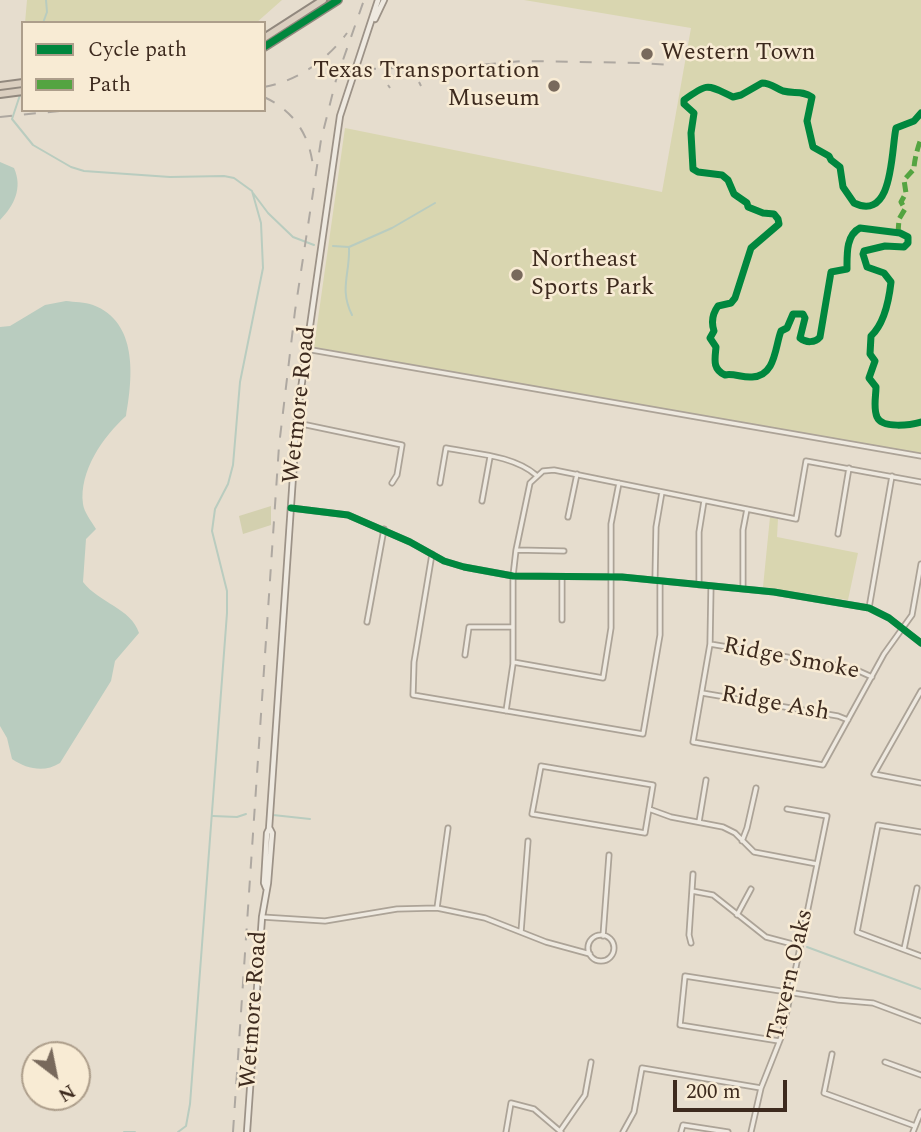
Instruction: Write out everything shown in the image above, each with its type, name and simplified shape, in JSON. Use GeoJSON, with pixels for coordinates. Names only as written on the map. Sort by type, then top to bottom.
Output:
{"type":"FeatureCollection","features":[{"type":"Feature","properties":{"kind":"highway"},"geometry":{"type":"LineString","coordinates":[[266,37],[323,0]]}},
{"type":"Feature","properties":{"kind":"highway"},"geometry":{"type":"LineString","coordinates":[[266,46],[338,0]]}},
{"type":"Feature","properties":{"kind":"highway"},"geometry":{"type":"LineString","coordinates":[[0,86],[21,83]]}},
{"type":"Feature","properties":{"kind":"highway"},"geometry":{"type":"LineString","coordinates":[[0,94],[21,91]]}},
{"type":"Feature","properties":{"kind":"main road","name":"Wetmore Road"},"geometry":{"type":"LineString","coordinates":[[247,1132],[297,423],[340,116],[378,0]]}},
{"type":"Feature","properties":{"kind":"main road","name":"Wetmore Road"},"geometry":{"type":"LineString","coordinates":[[370,29],[384,0]]}},
{"type":"Feature","properties":{"kind":"street"},"geometry":{"type":"LineString","coordinates":[[306,349],[921,456]]}},
{"type":"Feature","properties":{"kind":"street"},"geometry":{"type":"LineString","coordinates":[[297,423],[402,445],[397,475],[392,483]]}},
{"type":"Feature","properties":{"kind":"street"},"geometry":{"type":"LineString","coordinates":[[440,483],[446,448],[522,465],[536,475]]}},
{"type":"Feature","properties":{"kind":"street"},"geometry":{"type":"LineString","coordinates":[[482,501],[490,457]]}},
{"type":"Feature","properties":{"kind":"street"},"geometry":{"type":"LineString","coordinates":[[506,711],[513,662],[513,576],[516,550],[530,483],[543,471],[552,469],[796,519],[806,461],[921,482]]}},
{"type":"Feature","properties":{"kind":"street"},"geometry":{"type":"LineString","coordinates":[[838,534],[849,468]]}},
{"type":"Feature","properties":{"kind":"street"},"geometry":{"type":"LineString","coordinates":[[568,517],[577,474]]}},
{"type":"Feature","properties":{"kind":"street"},"geometry":{"type":"LineString","coordinates":[[869,608],[892,476]]}},
{"type":"Feature","properties":{"kind":"street"},"geometry":{"type":"LineString","coordinates":[[513,662],[603,678],[611,634],[611,524],[619,483]]}},
{"type":"Feature","properties":{"kind":"street"},"geometry":{"type":"LineString","coordinates":[[432,554],[414,663],[413,695],[643,734],[660,635],[656,527],[662,492]]}},
{"type":"Feature","properties":{"kind":"street"},"geometry":{"type":"LineString","coordinates":[[699,585],[699,532],[704,501]]}},
{"type":"Feature","properties":{"kind":"street"},"geometry":{"type":"LineString","coordinates":[[291,509],[340,513],[384,529],[444,561],[513,576],[611,577],[658,581],[743,589],[869,608],[889,618],[921,643]]}},
{"type":"Feature","properties":{"kind":"street"},"geometry":{"type":"LineString","coordinates":[[743,589],[743,530],[747,509]]}},
{"type":"Feature","properties":{"kind":"street"},"geometry":{"type":"LineString","coordinates":[[367,622],[384,529]]}},
{"type":"Feature","properties":{"kind":"street"},"geometry":{"type":"LineString","coordinates":[[516,550],[564,551]]}},
{"type":"Feature","properties":{"kind":"street"},"geometry":{"type":"LineString","coordinates":[[711,586],[710,644],[693,742],[822,765],[891,642],[913,611],[921,564]]}},
{"type":"Feature","properties":{"kind":"street"},"geometry":{"type":"LineString","coordinates":[[562,577],[562,620]]}},
{"type":"Feature","properties":{"kind":"street"},"geometry":{"type":"LineString","coordinates":[[465,655],[469,627],[513,627]]}},
{"type":"Feature","properties":{"kind":"street","name":"Ridge Smoke"},"geometry":{"type":"LineString","coordinates":[[710,644],[852,668],[872,677]]}},
{"type":"Feature","properties":{"kind":"street"},"geometry":{"type":"LineString","coordinates":[[921,691],[874,774],[921,783]]}},
{"type":"Feature","properties":{"kind":"street","name":"Ridge Ash"},"geometry":{"type":"LineString","coordinates":[[701,693],[838,716],[848,720]]}},
{"type":"Feature","properties":{"kind":"street"},"geometry":{"type":"LineString","coordinates":[[541,766],[653,785],[649,809],[645,833],[532,814],[541,766]]}},
{"type":"Feature","properties":{"kind":"street"},"geometry":{"type":"LineString","coordinates":[[699,822],[706,780]]}},
{"type":"Feature","properties":{"kind":"street"},"geometry":{"type":"LineString","coordinates":[[742,841],[756,788]]}},
{"type":"Feature","properties":{"kind":"street"},"geometry":{"type":"LineString","coordinates":[[649,809],[671,817],[723,827],[754,852],[817,864]]}},
{"type":"Feature","properties":{"kind":"street","name":"Tavern Oaks"},"geometry":{"type":"LineString","coordinates":[[751,1132],[761,1088],[779,1041],[791,992],[827,816],[787,809]]}},
{"type":"Feature","properties":{"kind":"street"},"geometry":{"type":"LineString","coordinates":[[921,832],[878,825],[857,932],[921,956]]}},
{"type":"Feature","properties":{"kind":"street"},"geometry":{"type":"LineString","coordinates":[[437,908],[448,828]]}},
{"type":"Feature","properties":{"kind":"street"},"geometry":{"type":"LineString","coordinates":[[521,933],[528,841]]}},
{"type":"Feature","properties":{"kind":"street"},"geometry":{"type":"LineString","coordinates":[[603,936],[609,855]]}},
{"type":"Feature","properties":{"kind":"street"},"geometry":{"type":"LineString","coordinates":[[691,943],[689,935],[693,874]]}},
{"type":"Feature","properties":{"kind":"street"},"geometry":{"type":"LineString","coordinates":[[904,949],[917,888]]}},
{"type":"Feature","properties":{"kind":"street"},"geometry":{"type":"LineString","coordinates":[[737,915],[751,889]]}},
{"type":"Feature","properties":{"kind":"street"},"geometry":{"type":"LineString","coordinates":[[692,891],[708,893],[765,937],[800,946]]}},
{"type":"Feature","properties":{"kind":"street"},"geometry":{"type":"LineString","coordinates":[[262,917],[325,921],[397,909],[437,908],[478,916],[546,943],[590,954],[598,961],[612,956],[612,942],[603,936],[592,939],[590,954]]}},
{"type":"Feature","properties":{"kind":"street"},"geometry":{"type":"LineString","coordinates":[[779,1041],[680,1025],[685,976],[873,1003],[921,1021]]}},
{"type":"Feature","properties":{"kind":"street"},"geometry":{"type":"LineString","coordinates":[[832,1054],[824,1093],[915,1126]]}},
{"type":"Feature","properties":{"kind":"street"},"geometry":{"type":"LineString","coordinates":[[506,1132],[511,1103],[534,1109],[560,1132],[585,1095],[591,1062]]}},
{"type":"Feature","properties":{"kind":"street"},"geometry":{"type":"LineString","coordinates":[[885,1062],[921,1074]]}},
{"type":"Feature","properties":{"kind":"street"},"geometry":{"type":"LineString","coordinates":[[623,1132],[634,1112],[642,1068],[761,1088]]}},
{"type":"Feature","properties":{"kind":"street"},"geometry":{"type":"LineString","coordinates":[[913,1132],[921,1112]]}},
{"type":"Feature","properties":{"kind":"street"},"geometry":{"type":"LineString","coordinates":[[681,1132],[683,1125],[728,1132]]}},
{"type":"Feature","properties":{"kind":"shaded area"},"geometry":{"type":"Polygon","coordinates":[[[27,0],[282,0],[258,21],[25,21],[27,0]]]}},
{"type":"Feature","properties":{"kind":"shaded area"},"geometry":{"type":"Polygon","coordinates":[[[524,0],[921,0],[921,455],[314,347],[345,128],[662,192],[691,28],[524,0]]]}},
{"type":"Feature","properties":{"kind":"shaded area"},"geometry":{"type":"Polygon","coordinates":[[[0,162],[14,168],[18,183],[13,203],[0,220],[0,162]]]}},
{"type":"Feature","properties":{"kind":"shaded area"},"geometry":{"type":"Polygon","coordinates":[[[66,301],[90,304],[108,313],[125,337],[129,352],[130,385],[126,416],[101,444],[85,479],[84,507],[96,529],[86,539],[83,582],[129,617],[139,633],[115,661],[111,681],[60,763],[48,768],[36,768],[12,759],[7,738],[0,726],[0,327],[10,326],[45,305],[66,301]]]}},
{"type":"Feature","properties":{"kind":"shaded area"},"geometry":{"type":"Polygon","coordinates":[[[271,506],[271,525],[243,534],[239,516],[271,506]]]}},
{"type":"Feature","properties":{"kind":"shaded area"},"geometry":{"type":"Polygon","coordinates":[[[770,517],[778,519],[777,537],[858,553],[848,600],[763,587],[770,517]]]}},
{"type":"Feature","properties":{"kind":"waterway"},"geometry":{"type":"LineString","coordinates":[[44,21],[47,12],[46,0]]}},
{"type":"Feature","properties":{"kind":"waterway"},"geometry":{"type":"LineString","coordinates":[[20,95],[12,119],[33,145],[71,167],[84,171],[170,177],[234,178],[252,191],[261,223],[263,268],[240,382],[233,465],[228,484],[215,509],[212,531],[227,591],[227,613],[190,1104],[186,1126],[178,1132]]}},
{"type":"Feature","properties":{"kind":"waterway"},"geometry":{"type":"LineString","coordinates":[[253,193],[268,213],[293,237],[314,245]]}},
{"type":"Feature","properties":{"kind":"waterway"},"geometry":{"type":"LineString","coordinates":[[333,246],[349,247],[392,228],[435,203]]}},
{"type":"Feature","properties":{"kind":"waterway"},"geometry":{"type":"LineString","coordinates":[[349,248],[346,297],[352,315]]}},
{"type":"Feature","properties":{"kind":"waterway"},"geometry":{"type":"LineString","coordinates":[[213,816],[237,817],[246,814]]}},
{"type":"Feature","properties":{"kind":"waterway"},"geometry":{"type":"LineString","coordinates":[[273,815],[310,819]]}},
{"type":"Feature","properties":{"kind":"waterway"},"geometry":{"type":"LineString","coordinates":[[807,947],[921,989]]}},
{"type":"Feature","properties":{"kind":"waterway"},"geometry":{"type":"LineString","coordinates":[[124,1132],[135,1132]]}},
{"type":"Feature","properties":{"kind":"railway"},"geometry":{"type":"LineString","coordinates":[[233,1132],[279,446],[295,311],[321,140],[336,80],[364,0]]}},
{"type":"Feature","properties":{"kind":"railway"},"geometry":{"type":"LineString","coordinates":[[266,87],[288,80],[311,68],[347,33]]}},
{"type":"Feature","properties":{"kind":"railway"},"geometry":{"type":"LineString","coordinates":[[364,69],[467,66],[522,61],[672,65]]}},
{"type":"Feature","properties":{"kind":"railway"},"geometry":{"type":"LineString","coordinates":[[419,82],[421,86]]}},
{"type":"Feature","properties":{"kind":"railway"},"geometry":{"type":"LineString","coordinates":[[266,98],[284,109],[298,125],[308,144],[313,166]]}},
{"type":"Feature","properties":{"kind":"railway"},"geometry":{"type":"LineString","coordinates":[[0,117],[49,112]]}},
{"type":"Feature","properties":{"kind":"marked path"},"geometry":{"type":"LineString","coordinates":[[898,233],[899,219],[905,209],[901,202],[906,193],[904,180],[914,169],[921,139]]}},
{"type":"Feature","properties":{"kind":"cycle path"},"geometry":{"type":"LineString","coordinates":[[266,46],[338,0]]}},
{"type":"Feature","properties":{"kind":"cycle path"},"geometry":{"type":"LineString","coordinates":[[921,113],[914,121],[896,128],[884,193],[877,202],[867,206],[854,203],[843,187],[840,167],[829,156],[813,147],[807,121],[812,97],[762,83],[733,97],[708,87],[684,100],[684,104],[694,113],[691,133],[693,169],[722,175],[728,180],[734,194],[747,203],[748,207],[774,214],[779,224],[751,248],[735,298],[731,303],[718,306],[715,312],[714,331],[710,338],[716,347],[715,363],[718,370],[725,375],[749,377],[766,372],[773,359],[781,331],[787,328],[793,314],[803,314],[805,318],[800,338],[810,342],[818,339],[831,272],[847,269],[848,246],[855,231],[860,228],[900,233],[908,237],[908,243],[904,247],[885,246],[864,251],[863,254],[867,267],[884,273],[891,282],[883,318],[871,336],[870,354],[875,361],[869,378],[876,387],[875,410],[880,421],[897,425],[921,422]]}},
{"type":"Feature","properties":{"kind":"cycle path"},"geometry":{"type":"LineString","coordinates":[[291,508],[348,515],[410,542],[444,561],[513,576],[622,577],[774,592],[869,608],[889,618],[921,643]]}},
{"type":"Feature","properties":{"kind":"place","name":"Western Town"},"geometry":{"type":"Point","coordinates":[647,54]}},
{"type":"Feature","properties":{"kind":"place","name":"Texas Transportation Museum"},"geometry":{"type":"Point","coordinates":[554,86]}},
{"type":"Feature","properties":{"kind":"place","name":"Northeast Sports Park"},"geometry":{"type":"Point","coordinates":[517,275]}}]}
